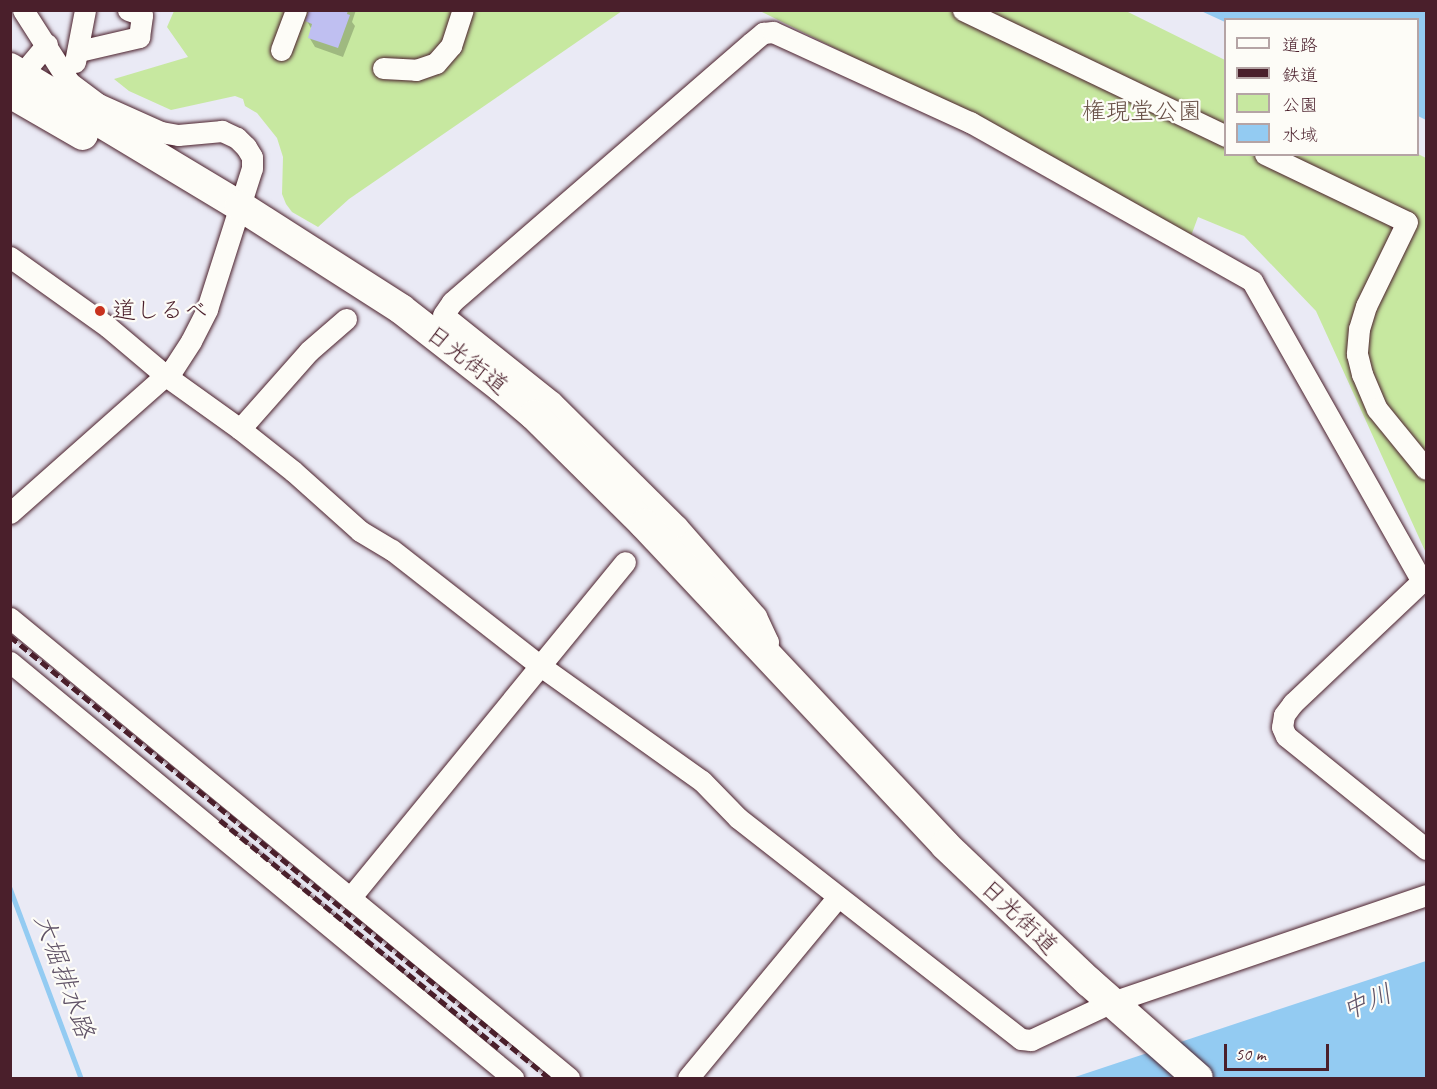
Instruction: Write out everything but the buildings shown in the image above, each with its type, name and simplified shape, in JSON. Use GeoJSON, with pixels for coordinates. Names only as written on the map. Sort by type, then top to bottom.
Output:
{"type":"FeatureCollection","features":[{"type":"Feature","properties":{"kind":"highway","name":"日光街道"},"geometry":{"type":"LineString","coordinates":[[19,68],[236,216],[473,386],[526,433],[761,657],[1017,916],[1198,1078]]}},
{"type":"Feature","properties":{"kind":"highway","name":"日光街道"},"geometry":{"type":"LineString","coordinates":[[10,93],[236,216]]}},
{"type":"Feature","properties":{"kind":"street"},"geometry":{"type":"LineString","coordinates":[[10,513],[166,376],[191,341],[207,309],[252,168],[252,157],[237,138],[222,131],[178,135],[161,132],[98,104],[69,81],[23,10]]}},
{"type":"Feature","properties":{"kind":"street"},"geometry":{"type":"LineString","coordinates":[[63,70],[73,65],[79,51],[85,10]]}},
{"type":"Feature","properties":{"kind":"street"},"geometry":{"type":"LineString","coordinates":[[79,51],[139,37],[142,15],[128,10]]}},
{"type":"Feature","properties":{"kind":"street"},"geometry":{"type":"LineString","coordinates":[[281,50],[296,10]]}},
{"type":"Feature","properties":{"kind":"street"},"geometry":{"type":"LineString","coordinates":[[383,68],[416,70],[436,63],[451,46],[463,10]]}},
{"type":"Feature","properties":{"kind":"street"},"geometry":{"type":"LineString","coordinates":[[963,10],[1224,134]]}},
{"type":"Feature","properties":{"kind":"street"},"geometry":{"type":"LineString","coordinates":[[761,657],[768,642],[756,616],[676,526],[552,402],[443,315],[452,302],[751,43],[763,33],[773,32],[970,122],[1252,281],[1422,581],[1293,703],[1284,716],[1282,727],[1286,736],[1426,849]]}},
{"type":"Feature","properties":{"kind":"street"},"geometry":{"type":"LineString","coordinates":[[19,68],[46,45]]}},
{"type":"Feature","properties":{"kind":"street"},"geometry":{"type":"LineString","coordinates":[[1269,156],[1407,222],[1366,306],[1359,329],[1358,354],[1362,374],[1377,409],[1426,469]]}},
{"type":"Feature","properties":{"kind":"street"},"geometry":{"type":"LineString","coordinates":[[10,256],[108,327],[166,376],[240,429],[360,531],[392,550],[542,667],[702,782],[738,818],[837,898],[1021,1039],[1031,1040],[1121,1010],[1426,896]]}},
{"type":"Feature","properties":{"kind":"street"},"geometry":{"type":"LineString","coordinates":[[240,429],[309,351],[346,319]]}},
{"type":"Feature","properties":{"kind":"street"},"geometry":{"type":"LineString","coordinates":[[350,898],[542,667],[625,562]]}},
{"type":"Feature","properties":{"kind":"street"},"geometry":{"type":"LineString","coordinates":[[10,618],[569,1078]]}},
{"type":"Feature","properties":{"kind":"street"},"geometry":{"type":"LineString","coordinates":[[10,662],[513,1078]]}},
{"type":"Feature","properties":{"kind":"street"},"geometry":{"type":"LineString","coordinates":[[688,1078],[837,898]]}},
{"type":"Feature","properties":{"kind":"green space"},"geometry":{"type":"Polygon","coordinates":[[[174,11],[622,11],[349,199],[318,227],[292,212],[286,204],[282,194],[283,157],[277,138],[257,113],[245,106],[243,99],[235,96],[171,110],[129,91],[114,79],[188,57],[167,27],[174,11]]]}},
{"type":"Feature","properties":{"kind":"green space","name":"権現堂公園"},"geometry":{"type":"Polygon","coordinates":[[[760,11],[1126,11],[1224,60],[1224,156],[1419,154],[1426,158],[1426,553],[1316,311],[1244,236],[1198,217],[1191,236],[976,118],[760,11]]]}},
{"type":"Feature","properties":{"kind":"water"},"geometry":{"type":"Polygon","coordinates":[[[1201,11],[1426,11],[1426,120],[1419,116],[1419,18],[1224,18],[1224,22],[1201,11]]]}},
{"type":"Feature","properties":{"kind":"water","name":"中川"},"geometry":{"type":"Polygon","coordinates":[[[1426,961],[1426,1078],[1072,1078],[1295,1004],[1426,961]]]}},
{"type":"Feature","properties":{"kind":"waterway","name":"大堀排水路"},"geometry":{"type":"LineString","coordinates":[[10,888],[81,1078]]}},
{"type":"Feature","properties":{"kind":"railway"},"geometry":{"type":"LineString","coordinates":[[10,636],[549,1078]]}},
{"type":"Feature","properties":{"kind":"railway"},"geometry":{"type":"LineString","coordinates":[[220,820],[499,1048]]}},
{"type":"Feature","properties":{"kind":"place","name":"道しるべ"},"geometry":{"type":"Point","coordinates":[100,311]}}]}
